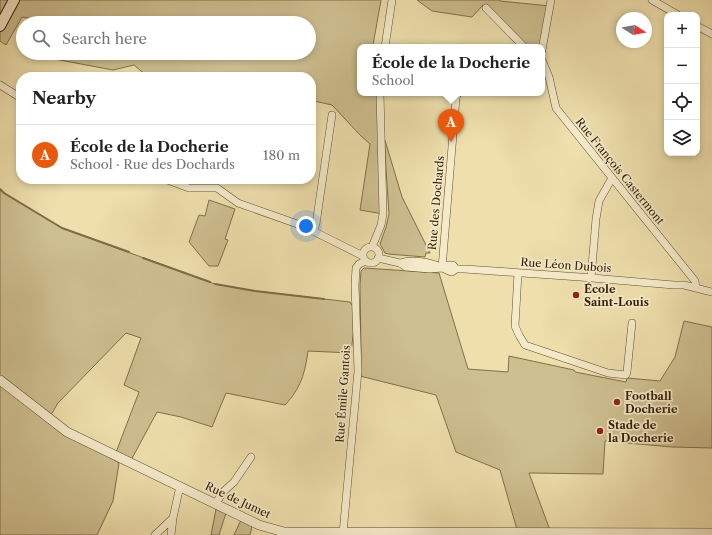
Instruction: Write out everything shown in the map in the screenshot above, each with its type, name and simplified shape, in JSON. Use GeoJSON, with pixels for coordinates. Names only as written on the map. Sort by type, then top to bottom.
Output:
{"type":"FeatureCollection","features":[{"type":"Feature","properties":{"kind":"main road"},"geometry":{"type":"LineString","coordinates":[[0,26],[14,0]]}},
{"type":"Feature","properties":{"kind":"street"},"geometry":{"type":"LineString","coordinates":[[385,44],[392,0]]}},
{"type":"Feature","properties":{"kind":"street"},"geometry":{"type":"LineString","coordinates":[[543,44],[551,0]]}},
{"type":"Feature","properties":{"kind":"street"},"geometry":{"type":"LineString","coordinates":[[652,0],[673,12]]}},
{"type":"Feature","properties":{"kind":"street"},"geometry":{"type":"LineString","coordinates":[[486,8],[521,44]]}},
{"type":"Feature","properties":{"kind":"street"},"geometry":{"type":"LineString","coordinates":[[700,28],[712,34]]}},
{"type":"Feature","properties":{"kind":"street","name":"Rue François Castermont"},"geometry":{"type":"LineString","coordinates":[[545,67],[549,77],[556,108],[695,281],[696,288]]}},
{"type":"Feature","properties":{"kind":"street"},"geometry":{"type":"LineString","coordinates":[[0,86],[16,95]]}},
{"type":"Feature","properties":{"kind":"street"},"geometry":{"type":"LineString","coordinates":[[364,258],[366,249],[372,247],[381,225],[383,214],[380,96]]}},
{"type":"Feature","properties":{"kind":"street","name":"Rue des Dochards"},"geometry":{"type":"LineString","coordinates":[[442,268],[457,96]]}},
{"type":"Feature","properties":{"kind":"street"},"geometry":{"type":"LineString","coordinates":[[313,231],[316,224],[332,115]]}},
{"type":"Feature","properties":{"kind":"street"},"geometry":{"type":"LineString","coordinates":[[591,278],[599,201],[612,178]]}},
{"type":"Feature","properties":{"kind":"street"},"geometry":{"type":"LineString","coordinates":[[178,184],[188,188],[217,188],[238,202],[284,218],[313,231],[373,263],[378,258],[377,250],[372,247]]}},
{"type":"Feature","properties":{"kind":"street","name":"Rue Émile Gantois"},"geometry":{"type":"LineString","coordinates":[[343,533],[358,371],[355,285],[356,268],[364,258]]}},
{"type":"Feature","properties":{"kind":"street","name":"Rue Léon Dubois"},"geometry":{"type":"LineString","coordinates":[[378,258],[400,263],[406,267],[430,269],[442,268],[452,272],[456,269],[591,278],[674,285],[680,290],[712,288]]}},
{"type":"Feature","properties":{"kind":"street"},"geometry":{"type":"LineString","coordinates":[[518,273],[515,326],[519,336],[525,344],[608,372],[626,375],[632,323]]}},
{"type":"Feature","properties":{"kind":"street","name":"Rue Léon Dubois"},"geometry":{"type":"LineString","coordinates":[[696,288],[712,292]]}},
{"type":"Feature","properties":{"kind":"street","name":"Rue de Jumet"},"geometry":{"type":"LineString","coordinates":[[0,380],[67,432],[259,525],[274,530],[284,532],[326,534],[712,533]]}},
{"type":"Feature","properties":{"kind":"street"},"geometry":{"type":"LineString","coordinates":[[216,503],[223,492],[234,482],[251,457]]}},
{"type":"Feature","properties":{"kind":"street"},"geometry":{"type":"LineString","coordinates":[[172,535],[173,518],[180,486]]}},
{"type":"Feature","properties":{"kind":"street"},"geometry":{"type":"LineString","coordinates":[[155,535],[173,518]]}},
{"type":"Feature","properties":{"kind":"shaded area"},"geometry":{"type":"Polygon","coordinates":[[[0,0],[381,0],[373,44],[357,44],[357,96],[380,96],[383,214],[360,210],[370,144],[332,105],[316,101],[316,72],[142,72],[134,65],[113,70],[60,60],[316,60],[316,16],[16,16],[16,28],[6,45],[0,41],[0,0]]]}},
{"type":"Feature","properties":{"kind":"shaded area"},"geometry":{"type":"Polygon","coordinates":[[[417,0],[499,0],[550,6],[543,44],[521,44],[483,5],[472,17],[432,11],[417,0]]]}},
{"type":"Feature","properties":{"kind":"shaded area"},"geometry":{"type":"Polygon","coordinates":[[[384,137],[402,197],[430,253],[426,253],[425,257],[388,254],[385,253],[380,244],[389,214],[384,137]]]}},
{"type":"Feature","properties":{"kind":"shaded area"},"geometry":{"type":"Polygon","coordinates":[[[0,189],[4,193],[62,228],[215,284],[255,291],[350,302],[356,311],[351,353],[308,351],[299,386],[285,405],[226,393],[212,427],[181,417],[157,412],[130,462],[115,455],[139,392],[124,385],[141,338],[126,333],[58,403],[49,418],[119,463],[113,501],[97,535],[0,535],[0,189]]]}},
{"type":"Feature","properties":{"kind":"shaded area"},"geometry":{"type":"Polygon","coordinates":[[[209,200],[235,209],[225,239],[228,240],[218,266],[209,266],[189,242],[199,215],[205,216],[209,200]]]}},
{"type":"Feature","properties":{"kind":"shaded area","name":"Stade de la Docherie"},"geometry":{"type":"Polygon","coordinates":[[[364,268],[439,273],[468,369],[508,372],[509,356],[574,370],[575,372],[626,382],[627,378],[660,381],[675,357],[684,321],[712,327],[712,448],[672,447],[605,441],[603,474],[529,473],[551,533],[518,533],[500,470],[456,452],[436,395],[360,376],[360,285],[361,271],[364,268]]]}},
{"type":"Feature","properties":{"kind":"shaded area"},"geometry":{"type":"Polygon","coordinates":[[[216,509],[226,513],[219,535],[211,535],[216,509]]]}},
{"type":"Feature","properties":{"kind":"shaded area"},"geometry":{"type":"Polygon","coordinates":[[[241,520],[252,526],[250,535],[234,535],[241,520]]]}},
{"type":"Feature","properties":{"kind":"waterway"},"geometry":{"type":"LineString","coordinates":[[0,189],[4,193],[62,228],[129,252]]}},
{"type":"Feature","properties":{"kind":"waterway"},"geometry":{"type":"LineString","coordinates":[[143,258],[210,282]]}},
{"type":"Feature","properties":{"kind":"waterway"},"geometry":{"type":"LineString","coordinates":[[215,284],[255,291],[324,299]]}},
{"type":"Feature","properties":{"kind":"place","name":"École de la Docherie"},"geometry":{"type":"Point","coordinates":[451,142]}},
{"type":"Feature","properties":{"kind":"place","name":"École Saint-Louis"},"geometry":{"type":"Point","coordinates":[576,295]}},
{"type":"Feature","properties":{"kind":"place","name":"Football Docherie"},"geometry":{"type":"Point","coordinates":[617,402]}},
{"type":"Feature","properties":{"kind":"place","name":"Stade de la Docherie"},"geometry":{"type":"Point","coordinates":[600,431]}}]}
